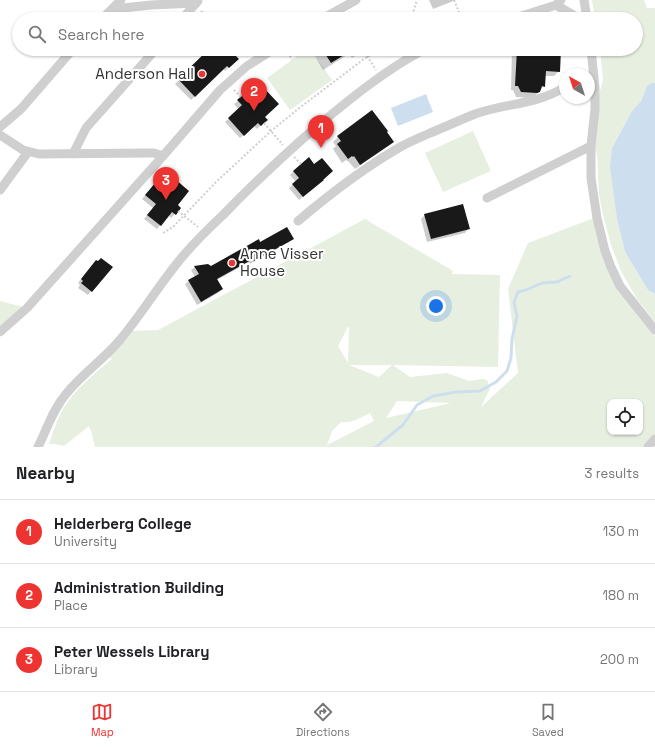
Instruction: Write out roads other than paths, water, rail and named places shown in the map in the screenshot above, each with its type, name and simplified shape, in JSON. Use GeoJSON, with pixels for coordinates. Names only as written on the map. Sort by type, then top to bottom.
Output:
{"type":"FeatureCollection","features":[{"type":"Feature","properties":{"kind":"street"},"geometry":{"type":"LineString","coordinates":[[110,12],[121,0]]}},
{"type":"Feature","properties":{"kind":"street"},"geometry":{"type":"LineString","coordinates":[[335,12],[356,0]]}},
{"type":"Feature","properties":{"kind":"street"},"geometry":{"type":"LineString","coordinates":[[584,0],[586,12]]}},
{"type":"Feature","properties":{"kind":"street"},"geometry":{"type":"LineString","coordinates":[[113,9],[197,1]]}},
{"type":"Feature","properties":{"kind":"street"},"geometry":{"type":"LineString","coordinates":[[188,12],[197,1]]}},
{"type":"Feature","properties":{"kind":"street"},"geometry":{"type":"LineString","coordinates":[[531,12],[559,2],[571,12]]}},
{"type":"Feature","properties":{"kind":"street"},"geometry":{"type":"LineString","coordinates":[[0,127],[21,109],[67,56]]}},
{"type":"Feature","properties":{"kind":"street"},"geometry":{"type":"LineString","coordinates":[[73,154],[86,128],[150,56]]}},
{"type":"Feature","properties":{"kind":"street"},"geometry":{"type":"LineString","coordinates":[[0,332],[27,308],[220,90],[247,66],[263,56]]}},
{"type":"Feature","properties":{"kind":"street"},"geometry":{"type":"LineString","coordinates":[[38,447],[58,404],[82,376],[99,362],[118,342],[145,308],[170,272],[201,237],[272,166],[348,101],[376,80],[413,56]]}},
{"type":"Feature","properties":{"kind":"street"},"geometry":{"type":"LineString","coordinates":[[591,56],[591,68]]}},
{"type":"Feature","properties":{"kind":"street"},"geometry":{"type":"LineString","coordinates":[[298,220],[329,194],[380,159],[404,145],[476,114],[543,98],[559,91]]}},
{"type":"Feature","properties":{"kind":"street"},"geometry":{"type":"LineString","coordinates":[[594,104],[591,146],[591,178],[597,218],[605,251],[620,286],[655,330]]}},
{"type":"Feature","properties":{"kind":"street"},"geometry":{"type":"LineString","coordinates":[[0,135],[19,148],[28,152],[44,155],[154,153],[163,156]]}},
{"type":"Feature","properties":{"kind":"street"},"geometry":{"type":"LineString","coordinates":[[486,198],[591,146]]}},
{"type":"Feature","properties":{"kind":"street"},"geometry":{"type":"LineString","coordinates":[[0,190],[28,152]]}},
{"type":"Feature","properties":{"kind":"street"},"geometry":{"type":"LineString","coordinates":[[648,447],[655,439]]}},
{"type":"Feature","properties":{"kind":"water"},"geometry":{"type":"Polygon","coordinates":[[[655,83],[655,294],[648,290],[625,252],[617,219],[610,167],[612,148],[632,111],[641,101],[647,86],[655,83]]]}},
{"type":"Feature","properties":{"kind":"water"},"geometry":{"type":"Polygon","coordinates":[[[426,94],[433,112],[398,126],[391,108],[426,94]]]}},
{"type":"Feature","properties":{"kind":"waterway"},"geometry":{"type":"LineString","coordinates":[[376,447],[403,425],[417,405],[433,396],[456,392],[480,391],[496,382],[507,371],[511,358],[512,339],[517,316],[514,302],[518,292],[542,283],[557,282],[570,276]]}},
{"type":"Feature","properties":{"kind":"place","name":"Anderson Hall"},"geometry":{"type":"Point","coordinates":[202,74]}},
{"type":"Feature","properties":{"kind":"place","name":"Administration Building"},"geometry":{"type":"Point","coordinates":[254,111]}},
{"type":"Feature","properties":{"kind":"place","name":"Helderberg College"},"geometry":{"type":"Point","coordinates":[321,148]}},
{"type":"Feature","properties":{"kind":"place","name":"Peter Wessels Library"},"geometry":{"type":"Point","coordinates":[166,200]}},
{"type":"Feature","properties":{"kind":"place","name":"Anne Visser House"},"geometry":{"type":"Point","coordinates":[232,263]}}]}
